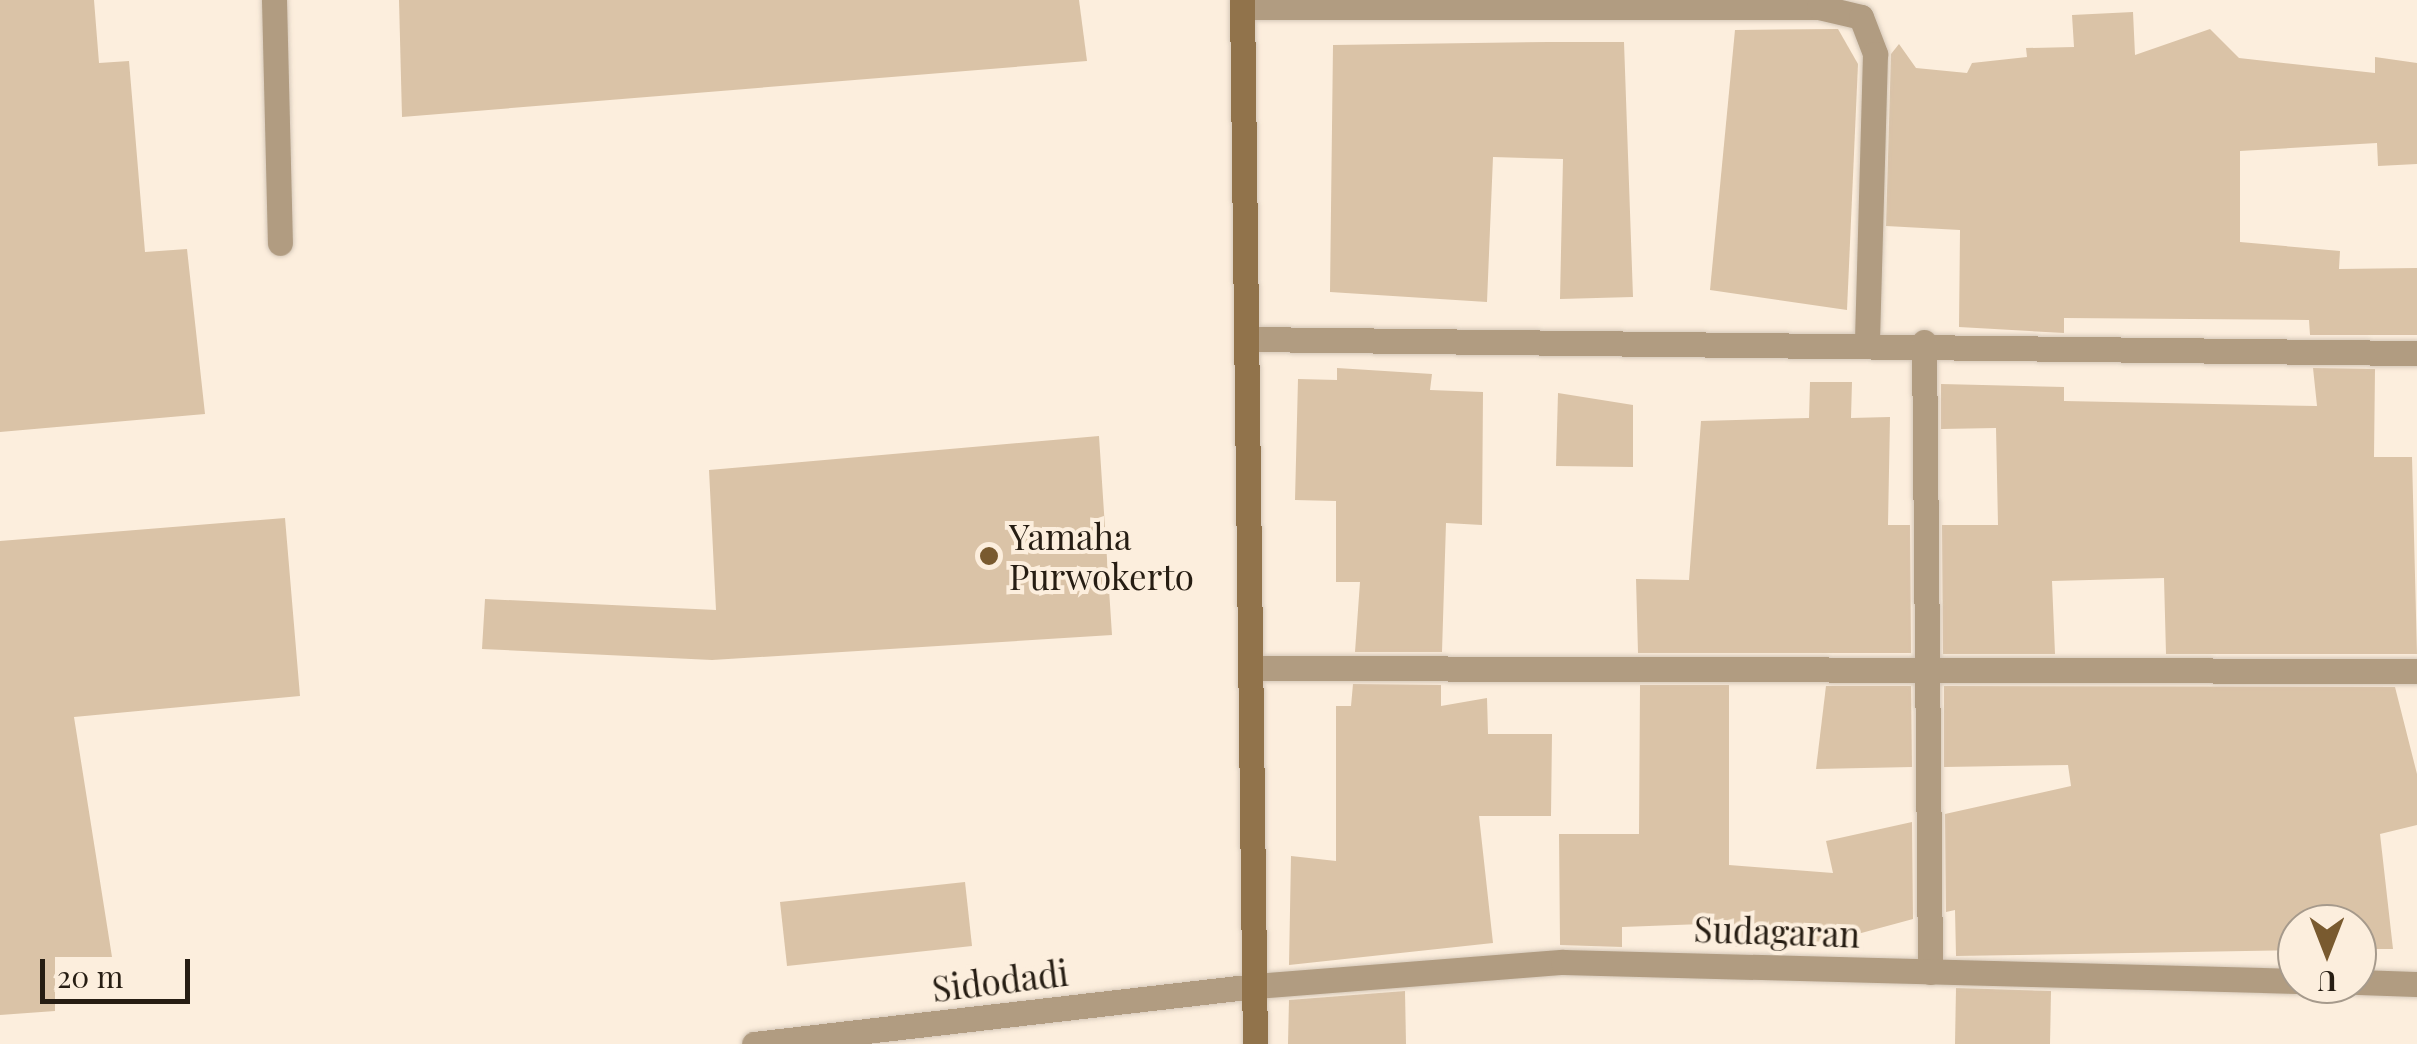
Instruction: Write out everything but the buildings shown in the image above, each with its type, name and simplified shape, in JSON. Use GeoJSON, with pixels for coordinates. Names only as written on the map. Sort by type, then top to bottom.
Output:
{"type":"FeatureCollection","features":[{"type":"Feature","properties":{"kind":"street"},"geometry":{"type":"LineString","coordinates":[[274,0],[280,243]]}},
{"type":"Feature","properties":{"kind":"street"},"geometry":{"type":"LineString","coordinates":[[1256,1044],[1242,4],[1819,7],[1860,17],[1876,54],[1867,344]]}},
{"type":"Feature","properties":{"kind":"street"},"geometry":{"type":"LineString","coordinates":[[1248,339],[1924,342],[2417,353]]}},
{"type":"Feature","properties":{"kind":"street"},"geometry":{"type":"LineString","coordinates":[[1924,342],[1930,972]]}},
{"type":"Feature","properties":{"kind":"street"},"geometry":{"type":"LineString","coordinates":[[1252,668],[2417,671]]}},
{"type":"Feature","properties":{"kind":"street","name":"Sudagaran"},"geometry":{"type":"LineString","coordinates":[[1255,986],[1563,962],[2277,981]]}},
{"type":"Feature","properties":{"kind":"street"},"geometry":{"type":"LineString","coordinates":[[2377,983],[2417,984]]}},
{"type":"Feature","properties":{"kind":"street","name":"Sidodadi"},"geometry":{"type":"LineString","coordinates":[[754,1044],[1255,986]]}},
{"type":"Feature","properties":{"kind":"place","name":"Yamaha Purwokerto"},"geometry":{"type":"Point","coordinates":[989,556]}}]}
